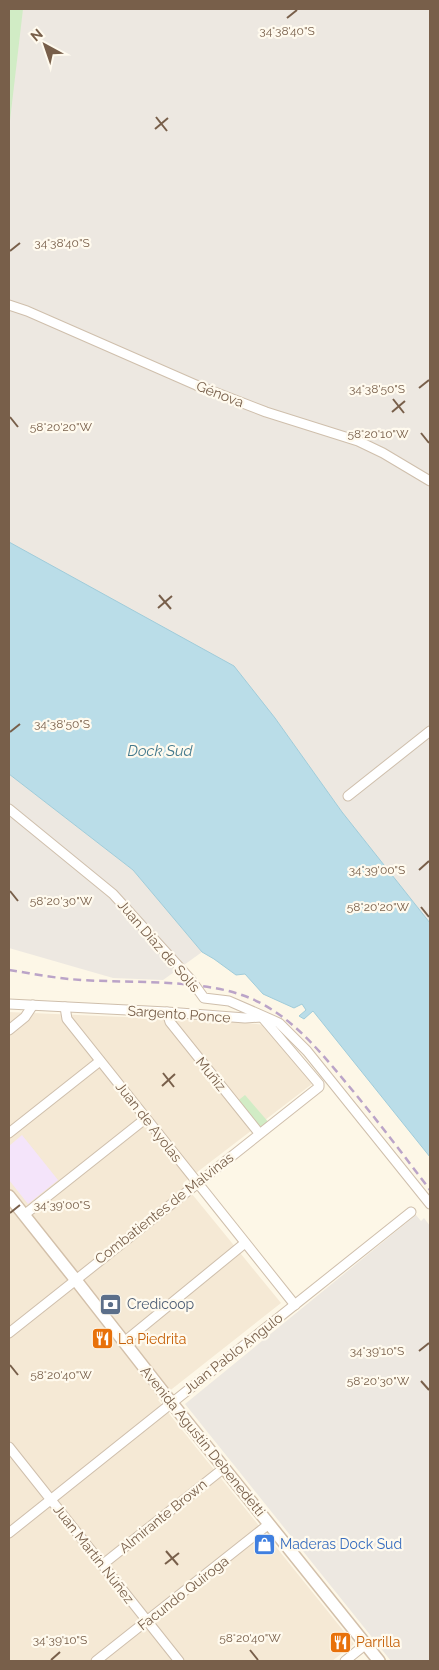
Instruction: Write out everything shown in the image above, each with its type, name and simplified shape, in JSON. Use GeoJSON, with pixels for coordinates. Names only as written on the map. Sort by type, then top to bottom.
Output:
{"type":"FeatureCollection","features":[{"type":"Feature","properties":{"kind":"main road","name":"Avenida Agustín Debenedetti"},"geometry":{"type":"LineString","coordinates":[[9,1196],[379,1661]]}},
{"type":"Feature","properties":{"kind":"street","name":"Génova"},"geometry":{"type":"LineString","coordinates":[[9,305],[27,311],[196,385],[266,412],[358,441],[383,453],[430,481]]}},
{"type":"Feature","properties":{"kind":"street"},"geometry":{"type":"LineString","coordinates":[[348,796],[430,731]]}},
{"type":"Feature","properties":{"kind":"street","name":"Juan Díaz de Solís"},"geometry":{"type":"LineString","coordinates":[[9,810],[101,883],[118,899],[191,980],[204,998],[229,1001],[279,1024],[307,1051],[430,1204]]}},
{"type":"Feature","properties":{"kind":"street","name":"Sargento Ponce"},"geometry":{"type":"LineString","coordinates":[[9,1004],[245,1018],[262,1017]]}},
{"type":"Feature","properties":{"kind":"street"},"geometry":{"type":"LineString","coordinates":[[9,1030],[25,1017],[33,1006]]}},
{"type":"Feature","properties":{"kind":"street","name":"Juan de Ayolas"},"geometry":{"type":"LineString","coordinates":[[65,1007],[67,1019],[295,1305]]}},
{"type":"Feature","properties":{"kind":"street","name":"Muñiz"},"geometry":{"type":"LineString","coordinates":[[167,1012],[170,1022],[259,1133]]}},
{"type":"Feature","properties":{"kind":"street","name":"Combatientes de Malvinas"},"geometry":{"type":"LineString","coordinates":[[9,1333],[319,1087],[319,1084],[262,1017]]}},
{"type":"Feature","properties":{"kind":"street"},"geometry":{"type":"LineString","coordinates":[[9,1134],[100,1061]]}},
{"type":"Feature","properties":{"kind":"street"},"geometry":{"type":"LineString","coordinates":[[24,1216],[145,1119]]}},
{"type":"Feature","properties":{"kind":"street","name":"Juan Pablo Angulo"},"geometry":{"type":"LineString","coordinates":[[9,1533],[411,1212]]}},
{"type":"Feature","properties":{"kind":"street"},"geometry":{"type":"LineString","coordinates":[[124,1342],[245,1243]]}},
{"type":"Feature","properties":{"kind":"street","name":"Juan Martín Núñez"},"geometry":{"type":"LineString","coordinates":[[9,1447],[179,1661]]}},
{"type":"Feature","properties":{"kind":"street","name":"Almirante Brown"},"geometry":{"type":"LineString","coordinates":[[102,1565],[224,1468]]}},
{"type":"Feature","properties":{"kind":"street","name":"Facundo Quiroga"},"geometry":{"type":"LineString","coordinates":[[96,1661],[269,1524]]}},
{"type":"Feature","properties":{"kind":"street"},"geometry":{"type":"LineString","coordinates":[[345,1661],[366,1644]]}},
{"type":"Feature","properties":{"kind":"shaded area"},"geometry":{"type":"Polygon","coordinates":[[[9,9],[430,9],[430,923],[342,812],[275,718],[9,542],[9,9]]]}},
{"type":"Feature","properties":{"kind":"shaded area"},"geometry":{"type":"Polygon","coordinates":[[[9,774],[133,870],[202,952],[163,980],[113,978],[9,948],[9,774]]]}},
{"type":"Feature","properties":{"kind":"shaded area"},"geometry":{"type":"Polygon","coordinates":[[[9,1012],[239,1022],[265,1025],[312,1084],[183,1183],[281,1303],[158,1400],[354,1644],[332,1661],[9,1661],[9,1012]]]}},
{"type":"Feature","properties":{"kind":"shaded area"},"geometry":{"type":"Polygon","coordinates":[[[22,1135],[58,1180],[28,1204],[9,1180],[9,1146],[22,1135]]]}},
{"type":"Feature","properties":{"kind":"shaded area"},"geometry":{"type":"Polygon","coordinates":[[[416,1215],[421,1221],[424,1218],[430,1226],[430,1661],[391,1661],[185,1404],[416,1215]]]}},
{"type":"Feature","properties":{"kind":"green space"},"geometry":{"type":"Polygon","coordinates":[[[9,9],[23,9],[9,129],[9,9]]]}},
{"type":"Feature","properties":{"kind":"green space"},"geometry":{"type":"Polygon","coordinates":[[[245,1095],[271,1125],[259,1133],[235,1103],[245,1095]]]}},
{"type":"Feature","properties":{"kind":"water","name":"Dock Sud"},"geometry":{"type":"Polygon","coordinates":[[[9,542],[234,666],[275,718],[342,812],[430,923],[430,1157],[313,1011],[304,1019],[299,1016],[306,1010],[302,1004],[294,1008],[263,994],[245,974],[236,975],[202,952],[133,870],[9,774],[9,542]]]}},
{"type":"Feature","properties":{"kind":"railway"},"geometry":{"type":"LineString","coordinates":[[9,970],[69,979],[155,982],[199,986],[220,989],[257,1001],[289,1022],[329,1062],[430,1190]]}},
{"type":"Feature","properties":{"kind":"place","name":"Credicoop"},"geometry":{"type":"Point","coordinates":[111,1304]}},
{"type":"Feature","properties":{"kind":"place","name":"La Piedrita"},"geometry":{"type":"Point","coordinates":[102,1339]}},
{"type":"Feature","properties":{"kind":"place","name":"Maderas Dock Sud"},"geometry":{"type":"Point","coordinates":[264,1544]}},
{"type":"Feature","properties":{"kind":"place","name":"Parrilla"},"geometry":{"type":"Point","coordinates":[340,1642]}}]}
